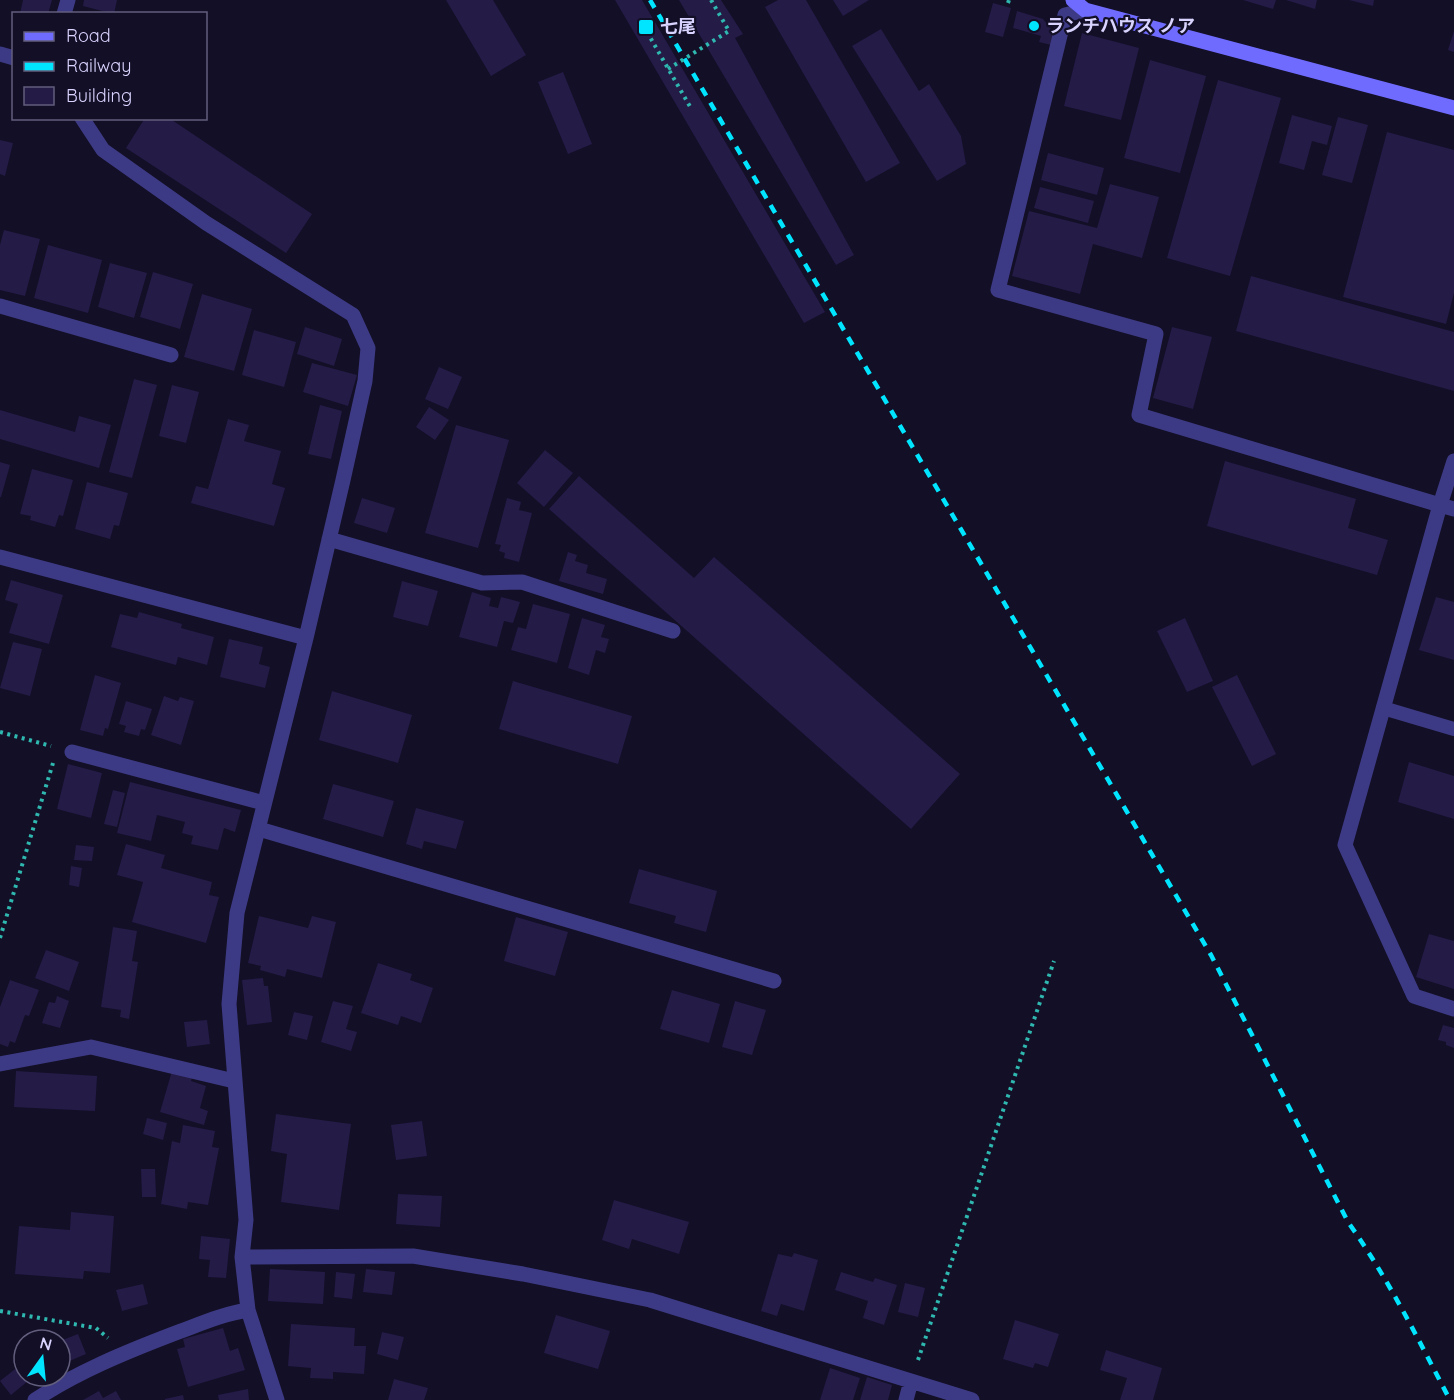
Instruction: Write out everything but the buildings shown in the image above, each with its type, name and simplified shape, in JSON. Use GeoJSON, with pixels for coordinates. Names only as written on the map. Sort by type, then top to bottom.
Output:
{"type":"FeatureCollection","features":[{"type":"Feature","properties":{"kind":"street"},"geometry":{"type":"LineString","coordinates":[[1447,507],[1139,415],[1156,334],[998,290],[1065,15],[1079,5],[1454,108]]}},
{"type":"Feature","properties":{"kind":"street"},"geometry":{"type":"LineString","coordinates":[[83,120],[103,150],[206,223],[353,315],[368,348],[365,381],[329,539],[237,913],[229,1004],[246,1220],[242,1257],[248,1310],[277,1400]]}},
{"type":"Feature","properties":{"kind":"street"},"geometry":{"type":"LineString","coordinates":[[0,306],[171,355]]}},
{"type":"Feature","properties":{"kind":"street"},"geometry":{"type":"LineString","coordinates":[[1454,461],[1447,507],[1383,708],[1345,845],[1414,996],[1454,1009]]}},
{"type":"Feature","properties":{"kind":"street"},"geometry":{"type":"LineString","coordinates":[[329,539],[482,583],[522,582],[673,631]]}},
{"type":"Feature","properties":{"kind":"street"},"geometry":{"type":"LineString","coordinates":[[0,557],[306,638]]}},
{"type":"Feature","properties":{"kind":"street"},"geometry":{"type":"LineString","coordinates":[[64,750],[264,803]]}},
{"type":"Feature","properties":{"kind":"street"},"geometry":{"type":"LineString","coordinates":[[259,829],[774,981]]}},
{"type":"Feature","properties":{"kind":"street"},"geometry":{"type":"LineString","coordinates":[[0,1064],[91,1047],[234,1081]]}},
{"type":"Feature","properties":{"kind":"street"},"geometry":{"type":"LineString","coordinates":[[242,1257],[413,1256],[523,1274],[650,1300],[972,1400]]}},
{"type":"Feature","properties":{"kind":"street"},"geometry":{"type":"LineString","coordinates":[[35,1400],[52,1389],[127,1352],[229,1313],[248,1310]]}},
{"type":"Feature","properties":{"kind":"street"},"geometry":{"type":"LineString","coordinates":[[906,1400],[911,1381]]}},
{"type":"Feature","properties":{"kind":"lane"},"geometry":{"type":"LineString","coordinates":[[1383,708],[1454,729]]}},
{"type":"Feature","properties":{"kind":"path"},"geometry":{"type":"LineString","coordinates":[[668,69],[729,31],[711,0]]}},
{"type":"Feature","properties":{"kind":"path"},"geometry":{"type":"LineString","coordinates":[[647,32],[692,110]]}},
{"type":"Feature","properties":{"kind":"path"},"geometry":{"type":"LineString","coordinates":[[0,732],[64,750],[0,938]]}},
{"type":"Feature","properties":{"kind":"path"},"geometry":{"type":"LineString","coordinates":[[911,1381],[1054,961]]}},
{"type":"Feature","properties":{"kind":"path"},"geometry":{"type":"LineString","coordinates":[[0,1311],[96,1328],[127,1352]]}},
{"type":"Feature","properties":{"kind":"railway"},"geometry":{"type":"LineString","coordinates":[[650,0],[1211,955],[1348,1222],[1389,1287],[1450,1400]]}},
{"type":"Feature","properties":{"kind":"place","name":"ランチハウス ノア"},"geometry":{"type":"Point","coordinates":[1034,26]}},
{"type":"Feature","properties":{"kind":"place","name":"七尾"},"geometry":{"type":"Point","coordinates":[646,27]}}]}
